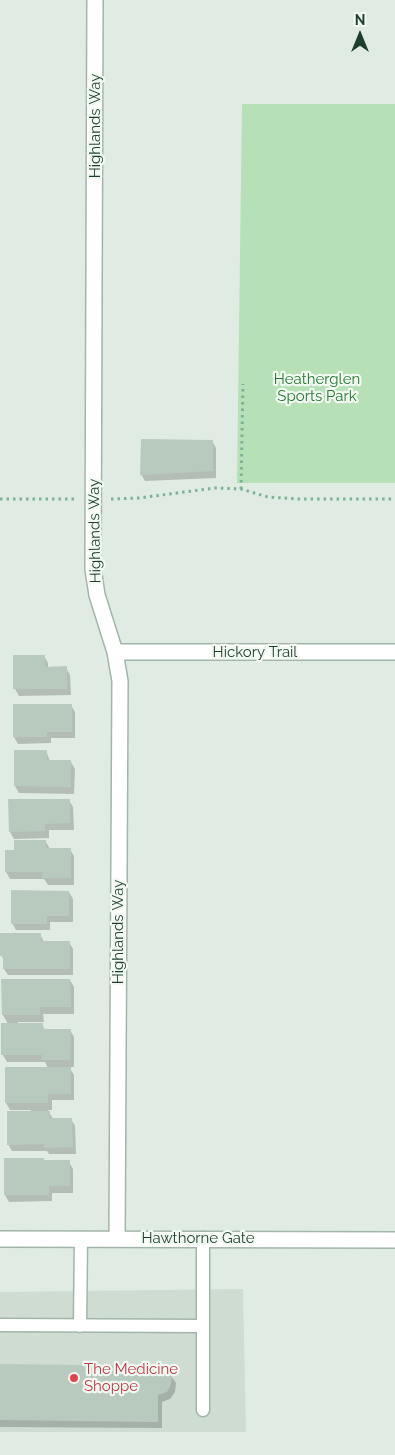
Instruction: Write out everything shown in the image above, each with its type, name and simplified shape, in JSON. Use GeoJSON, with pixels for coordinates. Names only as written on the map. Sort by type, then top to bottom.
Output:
{"type":"FeatureCollection","features":[{"type":"Feature","properties":{"kind":"street","name":"Highlands Way"},"geometry":{"type":"LineString","coordinates":[[95,0],[94,582],[115,652],[120,681],[117,1238]]}},
{"type":"Feature","properties":{"kind":"street","name":"Hickory Trail"},"geometry":{"type":"LineString","coordinates":[[115,652],[395,652]]}},
{"type":"Feature","properties":{"kind":"street","name":"Hawthorne Gate"},"geometry":{"type":"LineString","coordinates":[[0,1238],[395,1240]]}},
{"type":"Feature","properties":{"kind":"lane"},"geometry":{"type":"LineString","coordinates":[[80,1326],[81,1238]]}},
{"type":"Feature","properties":{"kind":"lane"},"geometry":{"type":"LineString","coordinates":[[202,1410],[203,1238]]}},
{"type":"Feature","properties":{"kind":"lane"},"geometry":{"type":"LineString","coordinates":[[0,1325],[202,1326]]}},
{"type":"Feature","properties":{"kind":"path"},"geometry":{"type":"LineString","coordinates":[[241,489],[243,384]]}},
{"type":"Feature","properties":{"kind":"path"},"geometry":{"type":"LineString","coordinates":[[0,499],[140,498],[215,488],[241,489],[268,497],[395,499]]}},
{"type":"Feature","properties":{"kind":"shaded area"},"geometry":{"type":"Polygon","coordinates":[[[243,1289],[246,1432],[0,1432],[0,1292],[243,1289]]]}},
{"type":"Feature","properties":{"kind":"green space","name":"Heatherglen Sports Park"},"geometry":{"type":"Polygon","coordinates":[[[242,104],[395,104],[395,483],[237,483],[242,104]]]}},
{"type":"Feature","properties":{"kind":"building"},"geometry":{"type":"Polygon","coordinates":[[[141,439],[213,440],[213,471],[140,475],[141,439]]]}},
{"type":"Feature","properties":{"kind":"building"},"geometry":{"type":"Polygon","coordinates":[[[13,655],[45,655],[45,667],[67,666],[67,689],[13,689],[13,655]]]}},
{"type":"Feature","properties":{"kind":"building"},"geometry":{"type":"Polygon","coordinates":[[[13,704],[72,704],[72,732],[47,732],[47,737],[13,737],[13,704]]]}},
{"type":"Feature","properties":{"kind":"building"},"geometry":{"type":"Polygon","coordinates":[[[14,750],[47,750],[47,760],[71,760],[71,787],[14,786],[14,750]]]}},
{"type":"Feature","properties":{"kind":"building"},"geometry":{"type":"Polygon","coordinates":[[[8,799],[70,799],[70,823],[45,824],[45,831],[9,832],[8,799]]]}},
{"type":"Feature","properties":{"kind":"building"},"geometry":{"type":"Polygon","coordinates":[[[14,840],[46,840],[46,848],[71,848],[71,878],[42,878],[42,872],[5,872],[5,850],[14,850],[14,840]]]}},
{"type":"Feature","properties":{"kind":"building"},"geometry":{"type":"Polygon","coordinates":[[[11,890],[69,891],[69,916],[47,916],[47,924],[11,924],[11,890]]]}},
{"type":"Feature","properties":{"kind":"building"},"geometry":{"type":"Polygon","coordinates":[[[0,933],[41,933],[41,941],[70,941],[70,969],[3,969],[3,956],[0,956],[0,933]]]}},
{"type":"Feature","properties":{"kind":"building"},"geometry":{"type":"Polygon","coordinates":[[[1,979],[70,979],[71,1007],[40,1007],[40,1015],[2,1015],[1,979]]]}},
{"type":"Feature","properties":{"kind":"building"},"geometry":{"type":"Polygon","coordinates":[[[1,1023],[43,1023],[43,1029],[71,1029],[70,1060],[42,1060],[42,1055],[1,1055],[1,1023]]]}},
{"type":"Feature","properties":{"kind":"building"},"geometry":{"type":"Polygon","coordinates":[[[5,1067],[71,1067],[71,1094],[48,1094],[48,1103],[5,1103],[5,1067]]]}},
{"type":"Feature","properties":{"kind":"building"},"geometry":{"type":"Polygon","coordinates":[[[7,1111],[50,1111],[50,1118],[72,1118],[73,1147],[44,1148],[44,1144],[7,1145],[7,1111]]]}},
{"type":"Feature","properties":{"kind":"building"},"geometry":{"type":"Polygon","coordinates":[[[4,1158],[70,1160],[70,1186],[49,1186],[49,1195],[4,1195],[4,1158]]]}},
{"type":"Feature","properties":{"kind":"building"},"geometry":{"type":"Polygon","coordinates":[[[0,1364],[158,1366],[167,1369],[172,1375],[171,1384],[167,1392],[158,1395],[158,1422],[0,1420],[0,1364]]]}},
{"type":"Feature","properties":{"kind":"place","name":"The Medicine Shoppe"},"geometry":{"type":"Point","coordinates":[74,1378]}}]}
